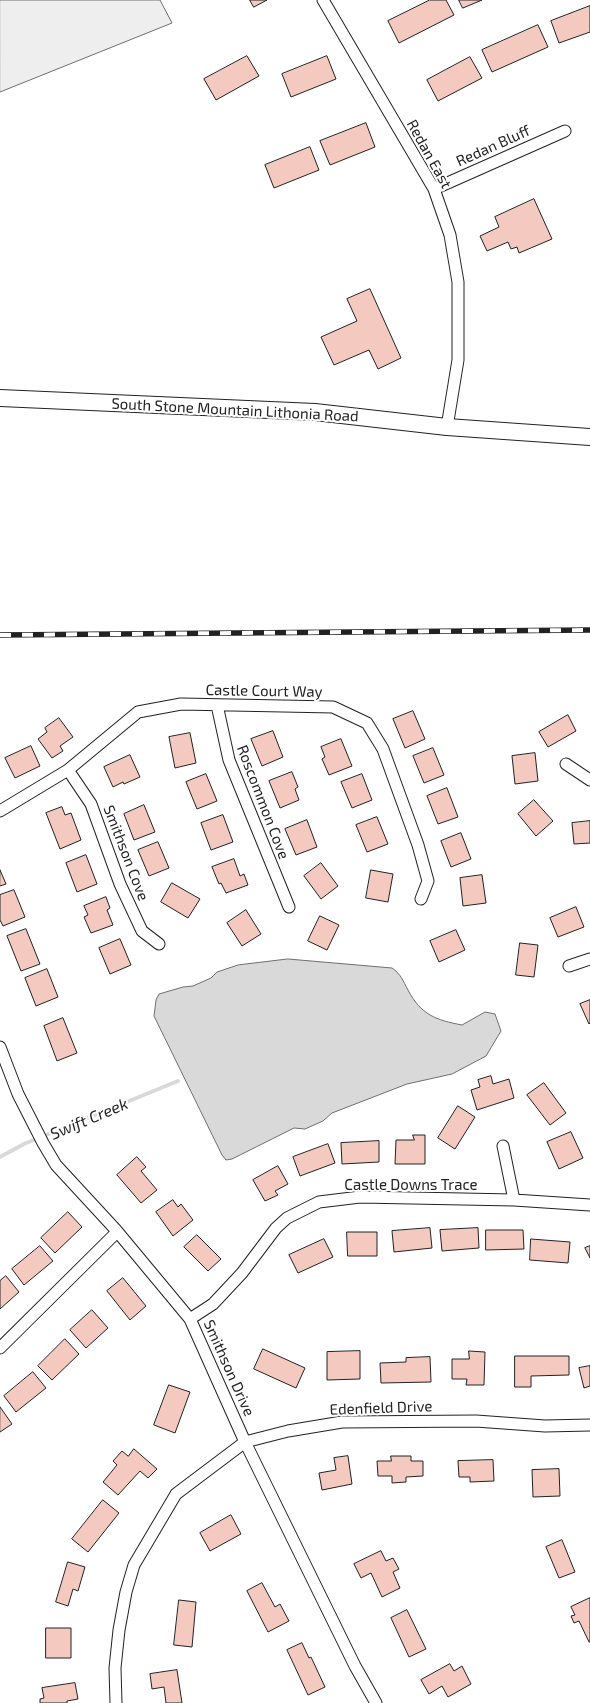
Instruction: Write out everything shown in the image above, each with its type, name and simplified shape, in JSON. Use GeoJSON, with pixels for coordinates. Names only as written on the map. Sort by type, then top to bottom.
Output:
{"type":"FeatureCollection","features":[{"type":"Feature","properties":{"kind":"main road","name":"South Stone Mountain Lithonia Road"},"geometry":{"type":"LineString","coordinates":[[0,398],[315,412],[447,428],[590,437]]}},
{"type":"Feature","properties":{"kind":"street","name":"Redan East"},"geometry":{"type":"LineString","coordinates":[[323,0],[434,189],[450,235],[458,282],[458,360],[447,428]]}},
{"type":"Feature","properties":{"kind":"street","name":"Redan Bluff"},"geometry":{"type":"LineString","coordinates":[[434,189],[565,131]]}},
{"type":"Feature","properties":{"kind":"street","name":"Castle Court Way"},"geometry":{"type":"LineString","coordinates":[[0,811],[68,770],[138,712],[181,704],[333,707],[367,723],[383,749],[418,846],[428,881],[421,899]]}},
{"type":"Feature","properties":{"kind":"street","name":"Roscommon Cove"},"geometry":{"type":"LineString","coordinates":[[217,704],[229,760],[289,907]]}},
{"type":"Feature","properties":{"kind":"street"},"geometry":{"type":"LineString","coordinates":[[566,764],[590,780]]}},
{"type":"Feature","properties":{"kind":"street","name":"Smithson Cove"},"geometry":{"type":"LineString","coordinates":[[68,770],[90,804],[120,884],[142,931],[158,944]]}},
{"type":"Feature","properties":{"kind":"street"},"geometry":{"type":"LineString","coordinates":[[570,966],[590,959]]}},
{"type":"Feature","properties":{"kind":"street","name":"Smithson Drive"},"geometry":{"type":"LineString","coordinates":[[0,1046],[18,1094],[43,1144],[56,1165],[116,1230],[190,1319],[245,1442],[355,1666],[376,1703]]}},
{"type":"Feature","properties":{"kind":"street"},"geometry":{"type":"LineString","coordinates":[[503,1146],[514,1200]]}},
{"type":"Feature","properties":{"kind":"street","name":"Castle Downs Trace"},"geometry":{"type":"LineString","coordinates":[[190,1319],[213,1304],[242,1273],[276,1228],[287,1218],[319,1202],[360,1197],[514,1200],[590,1205]]}},
{"type":"Feature","properties":{"kind":"street"},"geometry":{"type":"LineString","coordinates":[[0,1348],[115,1234],[116,1230]]}},
{"type":"Feature","properties":{"kind":"street","name":"Edenfield Drive"},"geometry":{"type":"LineString","coordinates":[[116,1703],[119,1630],[126,1592],[134,1565],[176,1494],[245,1442],[288,1431],[342,1422],[476,1421],[545,1426],[590,1425]]}},
{"type":"Feature","properties":{"kind":"shaded area"},"geometry":{"type":"Polygon","coordinates":[[[0,0],[160,0],[172,23],[0,92],[0,0]]]}},
{"type":"Feature","properties":{"kind":"shaded area"},"geometry":{"type":"Polygon","coordinates":[[[288,959],[392,968],[400,975],[418,1005],[430,1015],[444,1021],[462,1025],[485,1012],[495,1014],[501,1031],[486,1056],[452,1074],[407,1084],[332,1113],[323,1121],[305,1129],[294,1128],[232,1159],[226,1160],[154,1016],[156,1000],[159,994],[193,986],[211,978],[217,972],[238,965],[288,959]]]}},
{"type":"Feature","properties":{"kind":"building"},"geometry":{"type":"Polygon","coordinates":[[[250,0],[267,0],[254,7],[250,0]]]}},
{"type":"Feature","properties":{"kind":"building"},"geometry":{"type":"Polygon","coordinates":[[[430,0],[446,0],[454,15],[399,43],[388,21],[430,0]]]}},
{"type":"Feature","properties":{"kind":"building"},"geometry":{"type":"Polygon","coordinates":[[[459,0],[482,0],[463,8],[459,0]]]}},
{"type":"Feature","properties":{"kind":"building"},"geometry":{"type":"Polygon","coordinates":[[[590,6],[590,32],[559,43],[551,21],[590,6]]]}},
{"type":"Feature","properties":{"kind":"building"},"geometry":{"type":"Polygon","coordinates":[[[538,25],[548,47],[492,72],[482,50],[538,25]]]}},
{"type":"Feature","properties":{"kind":"building"},"geometry":{"type":"Polygon","coordinates":[[[247,56],[259,76],[216,100],[204,79],[247,56]]]}},
{"type":"Feature","properties":{"kind":"building"},"geometry":{"type":"Polygon","coordinates":[[[327,56],[336,79],[291,97],[282,74],[327,56]]]}},
{"type":"Feature","properties":{"kind":"building"},"geometry":{"type":"Polygon","coordinates":[[[470,57],[482,78],[438,101],[427,80],[470,57]]]}},
{"type":"Feature","properties":{"kind":"building"},"geometry":{"type":"Polygon","coordinates":[[[366,123],[375,147],[330,165],[320,141],[366,123]]]}},
{"type":"Feature","properties":{"kind":"building"},"geometry":{"type":"Polygon","coordinates":[[[310,147],[319,170],[274,188],[265,165],[310,147]]]}},
{"type":"Feature","properties":{"kind":"building"},"geometry":{"type":"Polygon","coordinates":[[[534,199],[552,239],[519,253],[517,247],[511,249],[508,242],[487,251],[480,236],[499,227],[495,217],[534,199]]]}},
{"type":"Feature","properties":{"kind":"building"},"geometry":{"type":"Polygon","coordinates":[[[370,289],[401,358],[378,369],[369,350],[334,365],[321,337],[357,321],[347,299],[370,289]]]}},
{"type":"Feature","properties":{"kind":"building"},"geometry":{"type":"Polygon","coordinates":[[[413,711],[425,739],[405,748],[393,719],[413,711]]]}},
{"type":"Feature","properties":{"kind":"building"},"geometry":{"type":"Polygon","coordinates":[[[568,715],[576,731],[548,747],[539,732],[568,715]]]}},
{"type":"Feature","properties":{"kind":"building"},"geometry":{"type":"Polygon","coordinates":[[[59,718],[73,737],[60,746],[63,751],[52,758],[38,739],[47,732],[45,728],[59,718]]]}},
{"type":"Feature","properties":{"kind":"building"},"geometry":{"type":"Polygon","coordinates":[[[273,731],[283,757],[262,766],[251,739],[273,731]]]}},
{"type":"Feature","properties":{"kind":"building"},"geometry":{"type":"Polygon","coordinates":[[[190,733],[196,763],[175,768],[169,737],[190,733]]]}},
{"type":"Feature","properties":{"kind":"building"},"geometry":{"type":"Polygon","coordinates":[[[341,739],[352,766],[329,775],[322,759],[325,757],[321,747],[341,739]]]}},
{"type":"Feature","properties":{"kind":"building"},"geometry":{"type":"Polygon","coordinates":[[[31,746],[40,766],[15,778],[5,758],[31,746]]]}},
{"type":"Feature","properties":{"kind":"building"},"geometry":{"type":"Polygon","coordinates":[[[433,748],[444,775],[424,783],[413,756],[433,748]]]}},
{"type":"Feature","properties":{"kind":"building"},"geometry":{"type":"Polygon","coordinates":[[[535,753],[538,781],[515,784],[512,756],[535,753]]]}},
{"type":"Feature","properties":{"kind":"building"},"geometry":{"type":"Polygon","coordinates":[[[130,755],[140,777],[113,787],[104,767],[130,755]]]}},
{"type":"Feature","properties":{"kind":"building"},"geometry":{"type":"Polygon","coordinates":[[[292,772],[298,787],[295,789],[299,800],[280,808],[269,781],[292,772]]]}},
{"type":"Feature","properties":{"kind":"building"},"geometry":{"type":"Polygon","coordinates":[[[206,774],[217,801],[197,809],[186,782],[206,774]]]}},
{"type":"Feature","properties":{"kind":"building"},"geometry":{"type":"Polygon","coordinates":[[[362,774],[372,800],[352,808],[341,782],[362,774]]]}},
{"type":"Feature","properties":{"kind":"building"},"geometry":{"type":"Polygon","coordinates":[[[447,788],[458,817],[438,824],[427,796],[447,788]]]}},
{"type":"Feature","properties":{"kind":"building"},"geometry":{"type":"Polygon","coordinates":[[[534,800],[553,821],[536,836],[518,814],[534,800]]]}},
{"type":"Feature","properties":{"kind":"building"},"geometry":{"type":"Polygon","coordinates":[[[144,805],[155,832],[134,840],[124,814],[144,805]]]}},
{"type":"Feature","properties":{"kind":"building"},"geometry":{"type":"Polygon","coordinates":[[[62,807],[65,815],[71,813],[81,840],[60,849],[46,813],[62,807]]]}},
{"type":"Feature","properties":{"kind":"building"},"geometry":{"type":"Polygon","coordinates":[[[223,815],[233,842],[211,850],[201,823],[223,815]]]}},
{"type":"Feature","properties":{"kind":"building"},"geometry":{"type":"Polygon","coordinates":[[[377,817],[388,844],[367,852],[356,825],[377,817]]]}},
{"type":"Feature","properties":{"kind":"building"},"geometry":{"type":"Polygon","coordinates":[[[307,820],[317,847],[296,855],[285,829],[307,820]]]}},
{"type":"Feature","properties":{"kind":"building"},"geometry":{"type":"Polygon","coordinates":[[[590,821],[590,843],[574,844],[572,823],[590,821]]]}},
{"type":"Feature","properties":{"kind":"building"},"geometry":{"type":"Polygon","coordinates":[[[461,833],[471,859],[451,867],[441,841],[461,833]]]}},
{"type":"Feature","properties":{"kind":"building"},"geometry":{"type":"Polygon","coordinates":[[[158,842],[169,868],[149,876],[138,850],[158,842]]]}},
{"type":"Feature","properties":{"kind":"building"},"geometry":{"type":"Polygon","coordinates":[[[86,855],[97,884],[77,892],[66,863],[86,855]]]}},
{"type":"Feature","properties":{"kind":"building"},"geometry":{"type":"Polygon","coordinates":[[[234,859],[240,876],[244,874],[248,885],[226,893],[221,883],[219,884],[212,867],[234,859]]]}},
{"type":"Feature","properties":{"kind":"building"},"geometry":{"type":"Polygon","coordinates":[[[321,863],[338,886],[321,899],[304,876],[321,863]]]}},
{"type":"Feature","properties":{"kind":"building"},"geometry":{"type":"Polygon","coordinates":[[[0,870],[6,884],[0,886],[0,870]]]}},
{"type":"Feature","properties":{"kind":"building"},"geometry":{"type":"Polygon","coordinates":[[[371,870],[393,874],[388,902],[366,898],[371,870]]]}},
{"type":"Feature","properties":{"kind":"building"},"geometry":{"type":"Polygon","coordinates":[[[482,875],[486,903],[463,906],[460,878],[482,875]]]}},
{"type":"Feature","properties":{"kind":"building"},"geometry":{"type":"Polygon","coordinates":[[[172,883],[200,899],[188,918],[161,902],[172,883]]]}},
{"type":"Feature","properties":{"kind":"building"},"geometry":{"type":"Polygon","coordinates":[[[14,890],[25,917],[3,926],[0,920],[0,895],[14,890]]]}},
{"type":"Feature","properties":{"kind":"building"},"geometry":{"type":"Polygon","coordinates":[[[106,897],[110,908],[107,910],[113,925],[91,933],[84,917],[88,915],[84,906],[106,897]]]}},
{"type":"Feature","properties":{"kind":"building"},"geometry":{"type":"Polygon","coordinates":[[[576,907],[584,927],[558,937],[550,918],[576,907]]]}},
{"type":"Feature","properties":{"kind":"building"},"geometry":{"type":"Polygon","coordinates":[[[246,910],[261,934],[242,946],[227,923],[246,910]]]}},
{"type":"Feature","properties":{"kind":"building"},"geometry":{"type":"Polygon","coordinates":[[[320,916],[339,925],[327,950],[308,941],[320,916]]]}},
{"type":"Feature","properties":{"kind":"building"},"geometry":{"type":"Polygon","coordinates":[[[26,929],[40,964],[21,971],[7,936],[26,929]]]}},
{"type":"Feature","properties":{"kind":"building"},"geometry":{"type":"Polygon","coordinates":[[[456,930],[465,950],[439,962],[430,941],[456,930]]]}},
{"type":"Feature","properties":{"kind":"building"},"geometry":{"type":"Polygon","coordinates":[[[120,939],[131,965],[110,974],[99,948],[120,939]]]}},
{"type":"Feature","properties":{"kind":"building"},"geometry":{"type":"Polygon","coordinates":[[[520,943],[538,945],[534,977],[516,975],[520,943]]]}},
{"type":"Feature","properties":{"kind":"building"},"geometry":{"type":"Polygon","coordinates":[[[47,969],[58,997],[36,1006],[25,978],[47,969]]]}},
{"type":"Feature","properties":{"kind":"building"},"geometry":{"type":"Polygon","coordinates":[[[590,1000],[590,1023],[589,1024],[580,1004],[590,1000]]]}},
{"type":"Feature","properties":{"kind":"building"},"geometry":{"type":"Polygon","coordinates":[[[63,1018],[77,1053],[57,1061],[44,1026],[63,1018]]]}},
{"type":"Feature","properties":{"kind":"building"},"geometry":{"type":"Polygon","coordinates":[[[491,1076],[493,1084],[509,1079],[514,1098],[477,1110],[471,1090],[480,1087],[478,1080],[491,1076]]]}},
{"type":"Feature","properties":{"kind":"building"},"geometry":{"type":"Polygon","coordinates":[[[544,1083],[566,1113],[550,1125],[527,1095],[544,1083]]]}},
{"type":"Feature","properties":{"kind":"building"},"geometry":{"type":"Polygon","coordinates":[[[458,1106],[475,1117],[455,1149],[438,1138],[458,1106]]]}},
{"type":"Feature","properties":{"kind":"building"},"geometry":{"type":"Polygon","coordinates":[[[571,1132],[583,1158],[559,1169],[547,1142],[571,1132]]]}},
{"type":"Feature","properties":{"kind":"building"},"geometry":{"type":"Polygon","coordinates":[[[413,1135],[425,1135],[425,1164],[395,1164],[396,1140],[414,1140],[413,1135]]]}},
{"type":"Feature","properties":{"kind":"building"},"geometry":{"type":"Polygon","coordinates":[[[379,1141],[379,1162],[342,1164],[341,1143],[379,1141]]]}},
{"type":"Feature","properties":{"kind":"building"},"geometry":{"type":"Polygon","coordinates":[[[328,1144],[335,1163],[300,1176],[293,1157],[328,1144]]]}},
{"type":"Feature","properties":{"kind":"building"},"geometry":{"type":"Polygon","coordinates":[[[137,1157],[146,1167],[141,1171],[157,1190],[141,1203],[117,1175],[137,1157]]]}},
{"type":"Feature","properties":{"kind":"building"},"geometry":{"type":"Polygon","coordinates":[[[278,1166],[288,1184],[275,1191],[278,1195],[265,1201],[253,1180],[278,1166]]]}},
{"type":"Feature","properties":{"kind":"building"},"geometry":{"type":"Polygon","coordinates":[[[173,1200],[178,1207],[181,1204],[193,1220],[173,1236],[156,1212],[173,1200]]]}},
{"type":"Feature","properties":{"kind":"building"},"geometry":{"type":"Polygon","coordinates":[[[68,1212],[82,1227],[55,1253],[41,1238],[68,1212]]]}},
{"type":"Feature","properties":{"kind":"building"},"geometry":{"type":"Polygon","coordinates":[[[430,1228],[432,1248],[394,1252],[392,1231],[430,1228]]]}},
{"type":"Feature","properties":{"kind":"building"},"geometry":{"type":"Polygon","coordinates":[[[478,1228],[479,1248],[442,1251],[440,1230],[478,1228]]]}},
{"type":"Feature","properties":{"kind":"building"},"geometry":{"type":"Polygon","coordinates":[[[486,1230],[523,1230],[524,1249],[486,1250],[486,1230]]]}},
{"type":"Feature","properties":{"kind":"building"},"geometry":{"type":"Polygon","coordinates":[[[347,1232],[377,1232],[377,1256],[348,1256],[347,1232]]]}},
{"type":"Feature","properties":{"kind":"building"},"geometry":{"type":"Polygon","coordinates":[[[197,1235],[221,1259],[208,1271],[184,1247],[197,1235]]]}},
{"type":"Feature","properties":{"kind":"building"},"geometry":{"type":"Polygon","coordinates":[[[324,1239],[333,1257],[298,1273],[289,1255],[324,1239]]]}},
{"type":"Feature","properties":{"kind":"building"},"geometry":{"type":"Polygon","coordinates":[[[531,1239],[570,1242],[568,1263],[530,1260],[531,1239]]]}},
{"type":"Feature","properties":{"kind":"building"},"geometry":{"type":"Polygon","coordinates":[[[40,1246],[53,1261],[24,1285],[12,1269],[40,1246]]]}},
{"type":"Feature","properties":{"kind":"building"},"geometry":{"type":"Polygon","coordinates":[[[590,1246],[590,1258],[585,1248],[590,1246]]]}},
{"type":"Feature","properties":{"kind":"building"},"geometry":{"type":"Polygon","coordinates":[[[6,1276],[19,1292],[0,1309],[0,1281],[6,1276]]]}},
{"type":"Feature","properties":{"kind":"building"},"geometry":{"type":"Polygon","coordinates":[[[123,1278],[146,1306],[130,1320],[107,1291],[123,1278]]]}},
{"type":"Feature","properties":{"kind":"building"},"geometry":{"type":"Polygon","coordinates":[[[92,1310],[108,1328],[86,1348],[70,1330],[92,1310]]]}},
{"type":"Feature","properties":{"kind":"building"},"geometry":{"type":"Polygon","coordinates":[[[65,1339],[79,1354],[52,1380],[38,1366],[65,1339]]]}},
{"type":"Feature","properties":{"kind":"building"},"geometry":{"type":"Polygon","coordinates":[[[263,1349],[305,1368],[296,1388],[254,1369],[263,1349]]]}},
{"type":"Feature","properties":{"kind":"building"},"geometry":{"type":"Polygon","coordinates":[[[360,1351],[360,1379],[327,1380],[327,1352],[360,1351]]]}},
{"type":"Feature","properties":{"kind":"building"},"geometry":{"type":"Polygon","coordinates":[[[469,1351],[485,1352],[484,1385],[466,1385],[467,1379],[452,1379],[452,1359],[469,1359],[469,1351]]]}},
{"type":"Feature","properties":{"kind":"building"},"geometry":{"type":"Polygon","coordinates":[[[515,1356],[569,1356],[569,1375],[531,1376],[531,1387],[515,1387],[515,1356]]]}},
{"type":"Feature","properties":{"kind":"building"},"geometry":{"type":"Polygon","coordinates":[[[430,1357],[431,1382],[381,1383],[380,1363],[406,1362],[406,1358],[430,1357]]]}},
{"type":"Feature","properties":{"kind":"building"},"geometry":{"type":"Polygon","coordinates":[[[590,1366],[590,1386],[584,1388],[579,1368],[590,1366]]]}},
{"type":"Feature","properties":{"kind":"building"},"geometry":{"type":"Polygon","coordinates":[[[33,1372],[46,1388],[16,1412],[4,1396],[33,1372]]]}},
{"type":"Feature","properties":{"kind":"building"},"geometry":{"type":"Polygon","coordinates":[[[169,1385],[190,1392],[175,1433],[154,1425],[169,1385]]]}},
{"type":"Feature","properties":{"kind":"building"},"geometry":{"type":"Polygon","coordinates":[[[0,1407],[12,1424],[0,1432],[0,1407]]]}},
{"type":"Feature","properties":{"kind":"building"},"geometry":{"type":"Polygon","coordinates":[[[134,1449],[157,1469],[148,1478],[140,1471],[118,1495],[103,1482],[117,1465],[113,1461],[122,1451],[128,1456],[134,1449]]]}},
{"type":"Feature","properties":{"kind":"building"},"geometry":{"type":"Polygon","coordinates":[[[348,1456],[352,1484],[322,1490],[319,1473],[336,1470],[334,1458],[348,1456]]]}},
{"type":"Feature","properties":{"kind":"building"},"geometry":{"type":"Polygon","coordinates":[[[391,1456],[411,1456],[411,1461],[423,1461],[423,1476],[406,1477],[406,1482],[392,1483],[392,1476],[378,1476],[377,1461],[391,1461],[391,1456]]]}},
{"type":"Feature","properties":{"kind":"building"},"geometry":{"type":"Polygon","coordinates":[[[493,1460],[494,1481],[470,1482],[470,1477],[459,1477],[458,1461],[493,1460]]]}},
{"type":"Feature","properties":{"kind":"building"},"geometry":{"type":"Polygon","coordinates":[[[559,1469],[560,1496],[533,1497],[532,1470],[559,1469]]]}},
{"type":"Feature","properties":{"kind":"building"},"geometry":{"type":"Polygon","coordinates":[[[103,1500],[119,1513],[88,1552],[72,1539],[103,1500]]]}},
{"type":"Feature","properties":{"kind":"building"},"geometry":{"type":"Polygon","coordinates":[[[231,1515],[241,1534],[210,1551],[200,1533],[231,1515]]]}},
{"type":"Feature","properties":{"kind":"building"},"geometry":{"type":"Polygon","coordinates":[[[562,1540],[575,1572],[559,1578],[546,1547],[562,1540]]]}},
{"type":"Feature","properties":{"kind":"building"},"geometry":{"type":"Polygon","coordinates":[[[381,1551],[386,1561],[393,1558],[399,1569],[393,1572],[400,1588],[382,1597],[371,1573],[361,1578],[354,1564],[381,1551]]]}},
{"type":"Feature","properties":{"kind":"building"},"geometry":{"type":"Polygon","coordinates":[[[68,1562],[85,1567],[78,1591],[73,1589],[68,1606],[56,1602],[68,1562]]]}},
{"type":"Feature","properties":{"kind":"building"},"geometry":{"type":"Polygon","coordinates":[[[262,1583],[275,1607],[280,1604],[289,1621],[268,1632],[247,1591],[262,1583]]]}},
{"type":"Feature","properties":{"kind":"building"},"geometry":{"type":"Polygon","coordinates":[[[590,1598],[589,1642],[579,1621],[574,1623],[571,1616],[575,1615],[571,1607],[590,1598]]]}},
{"type":"Feature","properties":{"kind":"building"},"geometry":{"type":"Polygon","coordinates":[[[179,1600],[196,1602],[192,1647],[174,1645],[179,1600]]]}},
{"type":"Feature","properties":{"kind":"building"},"geometry":{"type":"Polygon","coordinates":[[[407,1610],[426,1649],[409,1657],[391,1618],[407,1610]]]}},
{"type":"Feature","properties":{"kind":"building"},"geometry":{"type":"Polygon","coordinates":[[[46,1628],[71,1628],[71,1658],[46,1658],[46,1628]]]}},
{"type":"Feature","properties":{"kind":"building"},"geometry":{"type":"Polygon","coordinates":[[[302,1643],[325,1687],[308,1695],[287,1650],[302,1643]]]}},
{"type":"Feature","properties":{"kind":"building"},"geometry":{"type":"Polygon","coordinates":[[[450,1664],[454,1671],[462,1666],[471,1684],[448,1697],[442,1686],[429,1694],[421,1680],[450,1664]]]}},
{"type":"Feature","properties":{"kind":"building"},"geometry":{"type":"Polygon","coordinates":[[[177,1670],[182,1703],[166,1703],[164,1687],[152,1689],[150,1674],[177,1670]]]}},
{"type":"Feature","properties":{"kind":"building"},"geometry":{"type":"Polygon","coordinates":[[[75,1683],[78,1699],[67,1701],[67,1703],[40,1703],[40,1699],[44,1698],[42,1688],[75,1683]]]}},
{"type":"Feature","properties":{"kind":"waterway","name":"Swift Creek"},"geometry":{"type":"LineString","coordinates":[[0,1157],[24,1144],[178,1081]]}},
{"type":"Feature","properties":{"kind":"railway"},"geometry":{"type":"LineString","coordinates":[[0,635],[590,630]]}}]}
